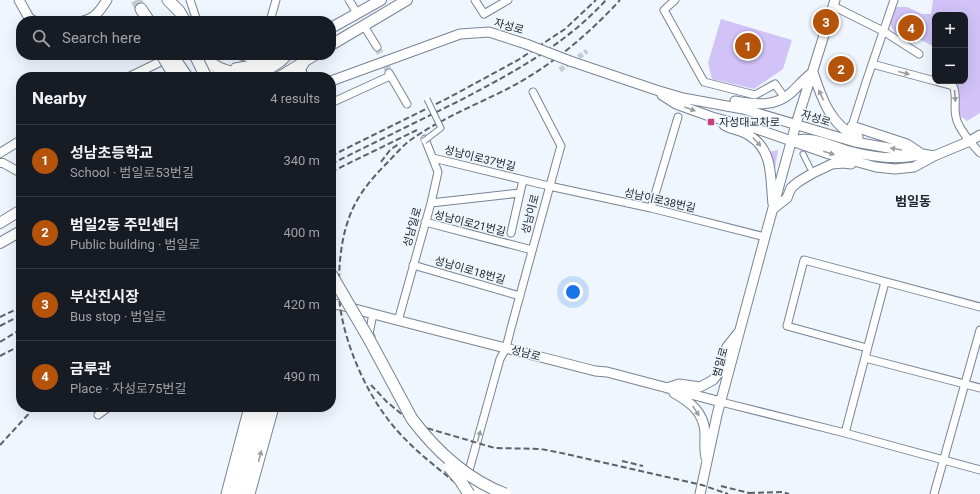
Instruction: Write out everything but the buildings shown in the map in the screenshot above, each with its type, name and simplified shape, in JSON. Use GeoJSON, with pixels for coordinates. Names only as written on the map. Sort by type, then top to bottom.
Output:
{"type":"FeatureCollection","features":[{"type":"Feature","properties":{"kind":"highway"},"geometry":{"type":"LineString","coordinates":[[168,0],[176,16]]}},
{"type":"Feature","properties":{"kind":"highway"},"geometry":{"type":"LineString","coordinates":[[168,0],[179,11],[182,16]]}},
{"type":"Feature","properties":{"kind":"highway"},"geometry":{"type":"LineString","coordinates":[[165,60],[172,72]]}},
{"type":"Feature","properties":{"kind":"highway"},"geometry":{"type":"LineString","coordinates":[[175,60],[184,72]]}},
{"type":"Feature","properties":{"kind":"highway"},"geometry":{"type":"LineString","coordinates":[[198,60],[204,72]]}},
{"type":"Feature","properties":{"kind":"highway"},"geometry":{"type":"LineString","coordinates":[[208,60],[213,66],[228,72]]}},
{"type":"Feature","properties":{"kind":"highway"},"geometry":{"type":"LineString","coordinates":[[252,70],[271,60]]}},
{"type":"Feature","properties":{"kind":"highway"},"geometry":{"type":"LineString","coordinates":[[336,283],[369,339],[412,419],[429,440],[462,471],[478,481],[505,494]]}},
{"type":"Feature","properties":{"kind":"highway"},"geometry":{"type":"LineString","coordinates":[[369,339],[385,378],[413,430],[460,480],[469,494]]}},
{"type":"Feature","properties":{"kind":"highway"},"geometry":{"type":"LineString","coordinates":[[241,494],[254,430],[255,412]]}},
{"type":"Feature","properties":{"kind":"highway"},"geometry":{"type":"LineString","coordinates":[[233,494],[254,430],[262,412]]}},
{"type":"Feature","properties":{"kind":"main road"},"geometry":{"type":"LineString","coordinates":[[19,0],[28,16]]}},
{"type":"Feature","properties":{"kind":"main road"},"geometry":{"type":"LineString","coordinates":[[93,16],[99,12],[108,0]]}},
{"type":"Feature","properties":{"kind":"main road"},"geometry":{"type":"LineString","coordinates":[[336,25],[381,0]]}},
{"type":"Feature","properties":{"kind":"main road"},"geometry":{"type":"LineString","coordinates":[[387,12],[371,15],[370,12],[388,0]]}},
{"type":"Feature","properties":{"kind":"main road"},"geometry":{"type":"LineString","coordinates":[[336,42],[407,0]]}},
{"type":"Feature","properties":{"kind":"main road"},"geometry":{"type":"LineString","coordinates":[[796,124],[834,3]]}},
{"type":"Feature","properties":{"kind":"main road","name":"자성로"},"geometry":{"type":"LineString","coordinates":[[336,79],[460,34],[489,32],[683,98],[743,109],[855,142],[934,156]]}},
{"type":"Feature","properties":{"kind":"main road"},"geometry":{"type":"LineString","coordinates":[[269,72],[282,60]]}},
{"type":"Feature","properties":{"kind":"main road"},"geometry":{"type":"LineString","coordinates":[[288,72],[305,61]]}},
{"type":"Feature","properties":{"kind":"main road"},"geometry":{"type":"LineString","coordinates":[[301,72],[300,69],[305,61]]}},
{"type":"Feature","properties":{"kind":"main road"},"geometry":{"type":"LineString","coordinates":[[683,98],[707,98],[764,105],[792,92],[813,72]]}},
{"type":"Feature","properties":{"kind":"main road"},"geometry":{"type":"LineString","coordinates":[[813,72],[826,106],[838,124],[848,134],[879,147]]}},
{"type":"Feature","properties":{"kind":"main road","name":"자성로"},"geometry":{"type":"LineString","coordinates":[[656,90],[676,104],[712,117],[757,129],[876,167],[895,169],[914,167],[980,135]]}},
{"type":"Feature","properties":{"kind":"main road"},"geometry":{"type":"LineString","coordinates":[[712,117],[727,127],[749,135],[759,142],[771,169],[771,190],[774,209]]}},
{"type":"Feature","properties":{"kind":"main road","name":"범일로"},"geometry":{"type":"LineString","coordinates":[[700,494],[717,415],[796,124]]}},
{"type":"Feature","properties":{"kind":"main road"},"geometry":{"type":"LineString","coordinates":[[852,126],[907,144],[922,154]]}},
{"type":"Feature","properties":{"kind":"main road","name":"자성로"},"geometry":{"type":"LineString","coordinates":[[792,141],[810,139],[882,158],[906,158],[922,154]]}},
{"type":"Feature","properties":{"kind":"main road"},"geometry":{"type":"LineString","coordinates":[[774,209],[787,198],[791,188],[813,173],[832,164],[843,163],[854,165],[860,163]]}},
{"type":"Feature","properties":{"kind":"main road"},"geometry":{"type":"LineString","coordinates":[[0,223],[16,213]]}},
{"type":"Feature","properties":{"kind":"main road"},"geometry":{"type":"LineString","coordinates":[[0,243],[16,234]]}},
{"type":"Feature","properties":{"kind":"main road","name":"성남로"},"geometry":{"type":"LineString","coordinates":[[336,305],[452,336],[595,371],[607,372],[721,402]]}},
{"type":"Feature","properties":{"kind":"main road"},"geometry":{"type":"LineString","coordinates":[[666,388],[679,384],[700,387],[713,380],[721,370],[727,347],[741,329]]}},
{"type":"Feature","properties":{"kind":"main road"},"geometry":{"type":"LineString","coordinates":[[666,388],[688,402],[697,411],[704,425],[704,444],[707,462]]}},
{"type":"Feature","properties":{"kind":"main road"},"geometry":{"type":"LineString","coordinates":[[226,494],[248,412]]}},
{"type":"Feature","properties":{"kind":"main road"},"geometry":{"type":"LineString","coordinates":[[250,494],[273,412]]}},
{"type":"Feature","properties":{"kind":"street"},"geometry":{"type":"LineString","coordinates":[[190,0],[195,16]]}},
{"type":"Feature","properties":{"kind":"street"},"geometry":{"type":"LineString","coordinates":[[271,16],[276,0]]}},
{"type":"Feature","properties":{"kind":"street"},"geometry":{"type":"LineString","coordinates":[[349,0],[357,13]]}},
{"type":"Feature","properties":{"kind":"street"},"geometry":{"type":"LineString","coordinates":[[475,0],[484,14],[508,0]]}},
{"type":"Feature","properties":{"kind":"street"},"geometry":{"type":"LineString","coordinates":[[675,0],[664,10],[704,82],[755,95],[775,84],[784,97]]}},
{"type":"Feature","properties":{"kind":"street"},"geometry":{"type":"LineString","coordinates":[[852,126],[894,0]]}},
{"type":"Feature","properties":{"kind":"street"},"geometry":{"type":"LineString","coordinates":[[834,3],[883,31],[919,54]]}},
{"type":"Feature","properties":{"kind":"street"},"geometry":{"type":"LineString","coordinates":[[364,26],[377,47]]}},
{"type":"Feature","properties":{"kind":"street"},"geometry":{"type":"LineString","coordinates":[[139,72],[162,60]]}},
{"type":"Feature","properties":{"kind":"street"},"geometry":{"type":"LineString","coordinates":[[195,60],[208,72]]}},
{"type":"Feature","properties":{"kind":"street"},"geometry":{"type":"LineString","coordinates":[[215,60],[228,67],[240,67],[252,70],[258,60]]}},
{"type":"Feature","properties":{"kind":"street"},"geometry":{"type":"LineString","coordinates":[[872,64],[932,80]]}},
{"type":"Feature","properties":{"kind":"street"},"geometry":{"type":"LineString","coordinates":[[336,100],[389,74],[407,104]]}},
{"type":"Feature","properties":{"kind":"street"},"geometry":{"type":"LineString","coordinates":[[946,84],[953,86],[956,93],[955,109],[958,124],[980,153]]}},
{"type":"Feature","properties":{"kind":"street","name":"성남이로"},"geometry":{"type":"LineString","coordinates":[[468,474],[500,359],[506,348],[560,146],[533,92]]}},
{"type":"Feature","properties":{"kind":"street"},"geometry":{"type":"LineString","coordinates":[[424,140],[441,128],[426,99]]}},
{"type":"Feature","properties":{"kind":"street"},"geometry":{"type":"LineString","coordinates":[[651,208],[678,117]]}},
{"type":"Feature","properties":{"kind":"street","name":"성남일로"},"geometry":{"type":"LineString","coordinates":[[398,321],[438,172],[424,140]]}},
{"type":"Feature","properties":{"kind":"street"},"geometry":{"type":"LineString","coordinates":[[0,154],[16,143]]}},
{"type":"Feature","properties":{"kind":"street"},"geometry":{"type":"LineString","coordinates":[[803,154],[810,168]]}},
{"type":"Feature","properties":{"kind":"street","name":"성남이로37번길"},"geometry":{"type":"LineString","coordinates":[[433,158],[549,186]]}},
{"type":"Feature","properties":{"kind":"street"},"geometry":{"type":"LineString","coordinates":[[0,163],[3,163],[16,170]]}},
{"type":"Feature","properties":{"kind":"street","name":"성남이로37번길"},"geometry":{"type":"LineString","coordinates":[[511,233],[523,180]]}},
{"type":"Feature","properties":{"kind":"street","name":"성남이로38번길"},"geometry":{"type":"LineString","coordinates":[[549,186],[651,208],[765,237]]}},
{"type":"Feature","properties":{"kind":"street"},"geometry":{"type":"LineString","coordinates":[[430,203],[520,193]]}},
{"type":"Feature","properties":{"kind":"street","name":"성남이로21번길"},"geometry":{"type":"LineString","coordinates":[[425,222],[532,250]]}},
{"type":"Feature","properties":{"kind":"street"},"geometry":{"type":"LineString","coordinates":[[868,348],[787,326],[804,260],[980,307]]}},
{"type":"Feature","properties":{"kind":"street","name":"성남이로18번길"},"geometry":{"type":"LineString","coordinates":[[413,265],[520,296]]}},
{"type":"Feature","properties":{"kind":"street"},"geometry":{"type":"LineString","coordinates":[[845,433],[885,282]]}},
{"type":"Feature","properties":{"kind":"street"},"geometry":{"type":"LineString","coordinates":[[360,311],[358,324],[409,419],[437,455],[480,494]]}},
{"type":"Feature","properties":{"kind":"street"},"geometry":{"type":"LineString","coordinates":[[373,314],[369,334],[409,410],[424,433],[441,451],[468,474],[476,484],[488,494]]}},
{"type":"Feature","properties":{"kind":"street"},"geometry":{"type":"LineString","coordinates":[[934,494],[980,330]]}},
{"type":"Feature","properties":{"kind":"street"},"geometry":{"type":"LineString","coordinates":[[865,358],[980,388]]}},
{"type":"Feature","properties":{"kind":"street"},"geometry":{"type":"LineString","coordinates":[[721,402],[845,433],[980,470]]}},
{"type":"Feature","properties":{"kind":"street"},"geometry":{"type":"LineString","coordinates":[[98,415],[102,412]]}},
{"type":"Feature","properties":{"kind":"shaded area"},"geometry":{"type":"Polygon","coordinates":[[[933,0],[980,0],[980,113],[967,121],[959,115],[957,84],[968,84],[968,12],[932,12],[932,46],[921,40],[895,33],[889,23],[895,7],[907,7],[922,14],[931,14],[933,0]]]}},
{"type":"Feature","properties":{"kind":"shaded area"},"geometry":{"type":"Polygon","coordinates":[[[721,19],[792,40],[783,69],[754,89],[712,79],[708,63],[721,19]]]}},
{"type":"Feature","properties":{"kind":"shaded area"},"geometry":{"type":"Polygon","coordinates":[[[778,150],[775,169],[768,152],[778,150]]]}},
{"type":"Feature","properties":{"kind":"tunnel"},"geometry":{"type":"LineString","coordinates":[[136,0],[141,9]]}},
{"type":"Feature","properties":{"kind":"tunnel"},"geometry":{"type":"LineString","coordinates":[[377,47],[389,72]]}},
{"type":"Feature","properties":{"kind":"tunnel"},"geometry":{"type":"LineString","coordinates":[[560,70],[587,51]]}},
{"type":"Feature","properties":{"kind":"railway"},"geometry":{"type":"LineString","coordinates":[[336,154],[450,97],[518,60],[565,29],[596,0]]}},
{"type":"Feature","properties":{"kind":"railway"},"geometry":{"type":"LineString","coordinates":[[336,162],[459,101],[518,69],[573,31],[606,0]]}},
{"type":"Feature","properties":{"kind":"railway"},"geometry":{"type":"LineString","coordinates":[[469,494],[405,439],[387,418],[363,379],[346,335],[340,306],[339,285],[341,251],[349,218],[359,197],[372,179],[409,141],[435,124],[511,87],[541,69],[583,37],[620,0]]}},
{"type":"Feature","properties":{"kind":"railway"},"geometry":{"type":"LineString","coordinates":[[336,170],[417,130]]}},
{"type":"Feature","properties":{"kind":"railway"},"geometry":{"type":"LineString","coordinates":[[381,162],[390,150],[400,143]]}},
{"type":"Feature","properties":{"kind":"railway"},"geometry":{"type":"LineString","coordinates":[[0,317],[16,309]]}},
{"type":"Feature","properties":{"kind":"railway"},"geometry":{"type":"LineString","coordinates":[[0,326],[16,318]]}},
{"type":"Feature","properties":{"kind":"railway"},"geometry":{"type":"LineString","coordinates":[[0,342],[16,332]]}},
{"type":"Feature","properties":{"kind":"railway"},"geometry":{"type":"LineString","coordinates":[[0,356],[16,348]]}},
{"type":"Feature","properties":{"kind":"railway"},"geometry":{"type":"LineString","coordinates":[[371,385],[387,402],[405,417],[418,425],[433,430],[495,448],[541,449],[566,454],[702,485],[728,494]]}},
{"type":"Feature","properties":{"kind":"railway"},"geometry":{"type":"LineString","coordinates":[[0,445],[30,412]]}},
{"type":"Feature","properties":{"kind":"railway"},"geometry":{"type":"LineString","coordinates":[[622,461],[643,466]]}},
{"type":"Feature","properties":{"kind":"railway"},"geometry":{"type":"LineString","coordinates":[[721,486],[753,494]]}},
{"type":"Feature","properties":{"kind":"railway"},"geometry":{"type":"LineString","coordinates":[[749,493],[782,492],[789,494]]}},
{"type":"Feature","properties":{"kind":"place","name":"부산진시장"},"geometry":{"type":"Point","coordinates":[826,22]}},
{"type":"Feature","properties":{"kind":"place","name":"금루관"},"geometry":{"type":"Point","coordinates":[911,28]}},
{"type":"Feature","properties":{"kind":"place","name":"성남초등학교"},"geometry":{"type":"Point","coordinates":[748,46]}},
{"type":"Feature","properties":{"kind":"place","name":"범일2동 주민센터"},"geometry":{"type":"Point","coordinates":[841,69]}},
{"type":"Feature","properties":{"kind":"place","name":"자성대교차로"},"geometry":{"type":"Point","coordinates":[711,122]}},
{"type":"Feature","properties":{"kind":"district","name":"범일동"},"geometry":{"type":"Point","coordinates":[913,201]}}]}
